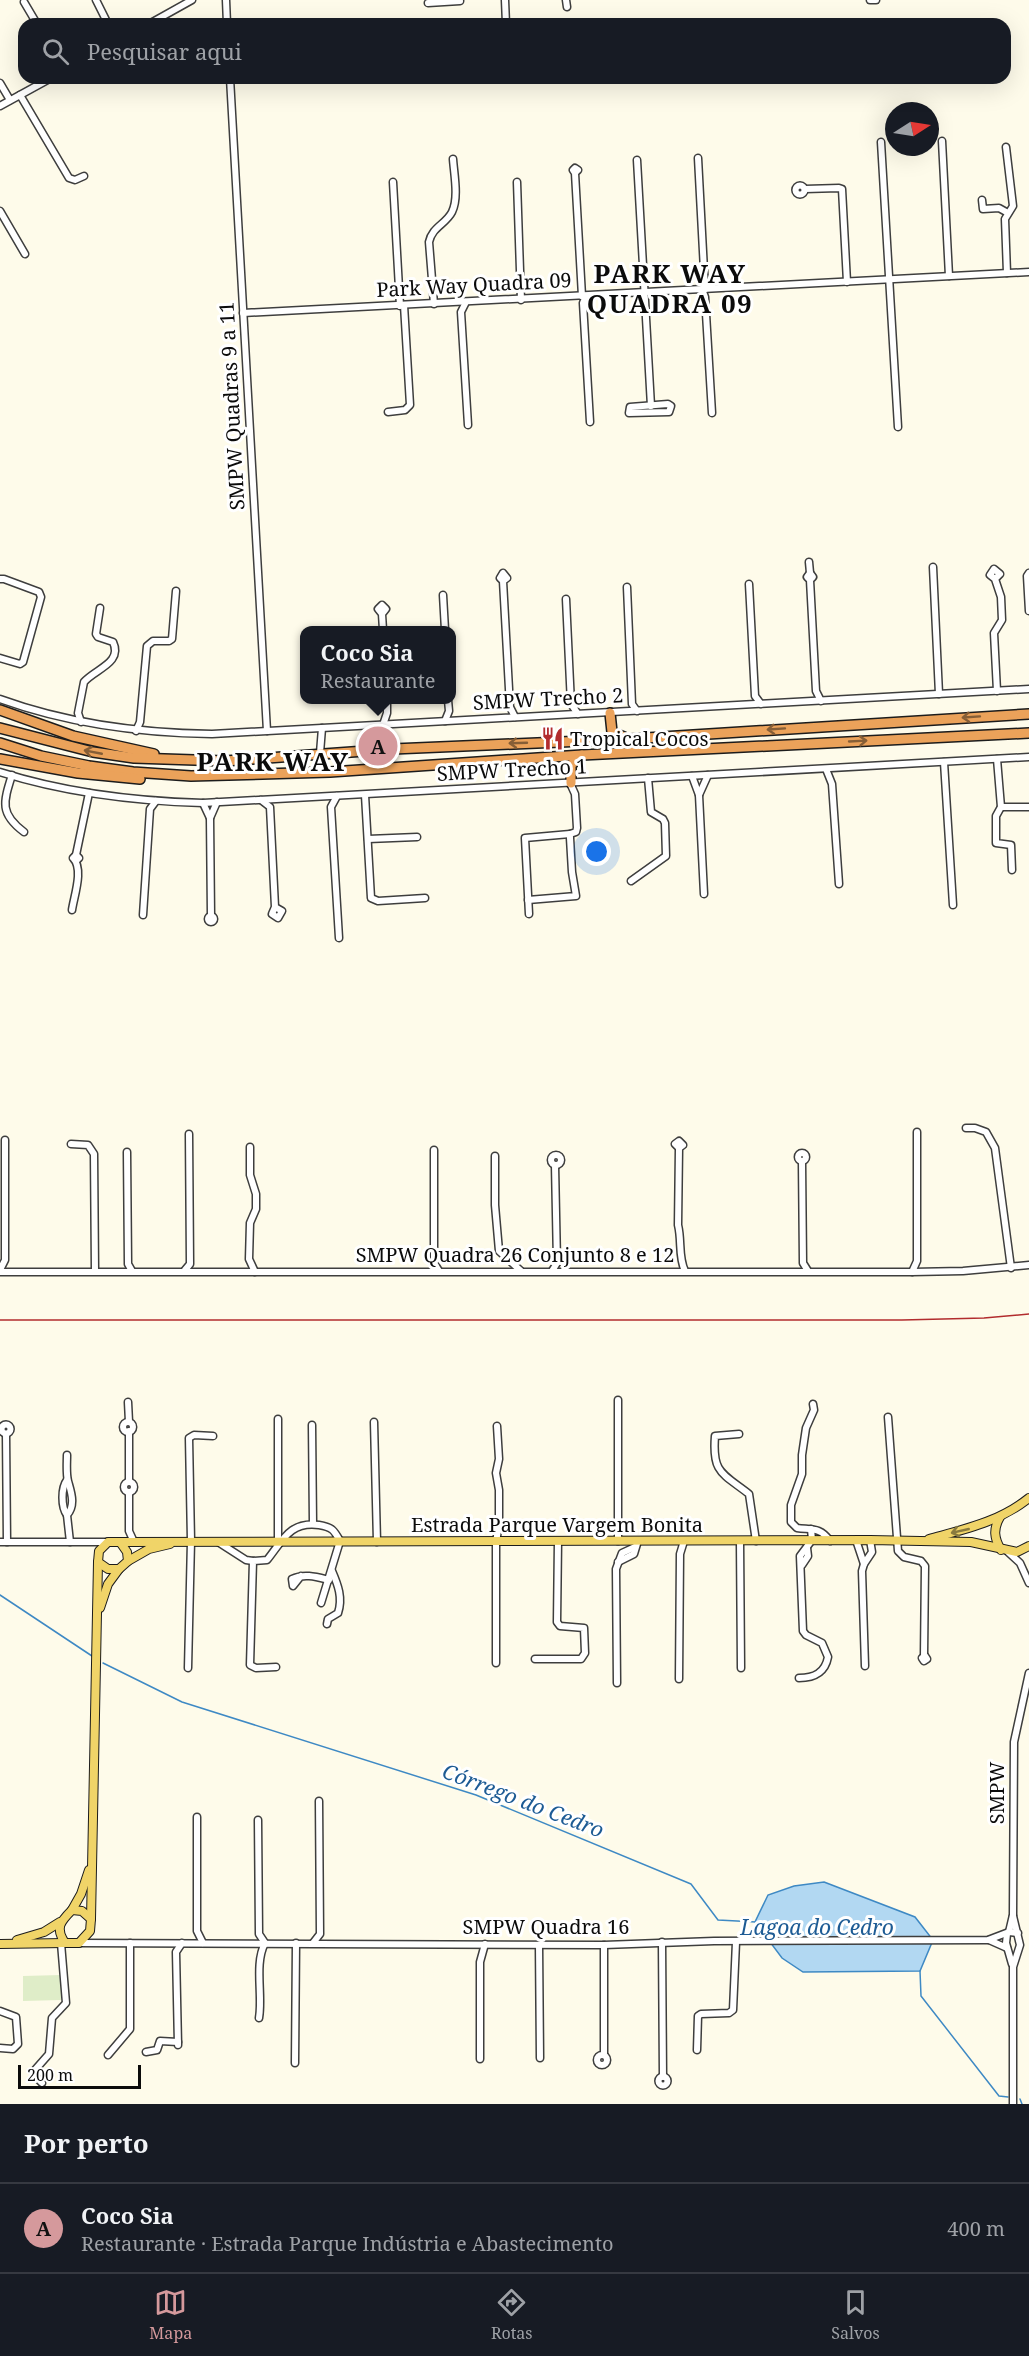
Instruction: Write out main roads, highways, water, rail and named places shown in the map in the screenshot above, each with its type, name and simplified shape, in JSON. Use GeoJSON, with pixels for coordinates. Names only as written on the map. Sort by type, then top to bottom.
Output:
{"type":"FeatureCollection","features":[{"type":"Feature","properties":{"kind":"highway"},"geometry":{"type":"LineString","coordinates":[[0,710],[73,736],[162,756],[170,760]]}},
{"type":"Feature","properties":{"kind":"highway"},"geometry":{"type":"LineString","coordinates":[[591,740],[607,730],[608,713],[612,732],[630,739]]}},
{"type":"Feature","properties":{"kind":"highway"},"geometry":{"type":"LineString","coordinates":[[0,728],[93,752],[170,760],[225,761],[320,753],[630,739],[1029,714]]}},
{"type":"Feature","properties":{"kind":"highway"},"geometry":{"type":"LineString","coordinates":[[0,743],[41,756],[89,766],[191,776],[330,772],[554,757],[1029,732]]}},
{"type":"Feature","properties":{"kind":"highway"},"geometry":{"type":"LineString","coordinates":[[554,757],[566,767],[569,783],[571,765],[582,756]]}},
{"type":"Feature","properties":{"kind":"highway"},"geometry":{"type":"LineString","coordinates":[[0,759],[109,777],[162,780],[191,776]]}},
{"type":"Feature","properties":{"kind":"main road","name":"Estrada Parque Vargem Bonita"},"geometry":{"type":"LineString","coordinates":[[919,1541],[968,1529],[1000,1517],[1029,1498]]}},
{"type":"Feature","properties":{"kind":"main road"},"geometry":{"type":"LineString","coordinates":[[1018,1507],[1029,1510]]}},
{"type":"Feature","properties":{"kind":"main road"},"geometry":{"type":"LineString","coordinates":[[1000,1517],[994,1528],[995,1537],[1004,1551],[1022,1551],[1029,1546]]}},
{"type":"Feature","properties":{"kind":"main road","name":"Estrada Parque Vargem Bonita"},"geometry":{"type":"LineString","coordinates":[[121,1542],[618,1541],[637,1544],[673,1541],[856,1540],[870,1543],[971,1542],[1004,1551]]}},
{"type":"Feature","properties":{"kind":"main road"},"geometry":{"type":"LineString","coordinates":[[0,1943],[79,1943],[87,1935],[91,1923],[98,1562],[99,1551],[108,1542],[121,1542],[127,1551],[128,1561],[119,1569],[104,1592],[97,1625]]}},
{"type":"Feature","properties":{"kind":"main road","name":"Estrada Parque Vargem Bonita"},"geometry":{"type":"LineString","coordinates":[[128,1561],[149,1549],[172,1543],[192,1542]]}},
{"type":"Feature","properties":{"kind":"main road"},"geometry":{"type":"LineString","coordinates":[[98,1562],[108,1569],[119,1569]]}},
{"type":"Feature","properties":{"kind":"main road"},"geometry":{"type":"LineString","coordinates":[[0,1943],[33,1936],[60,1922],[72,1911],[81,1894],[92,1854]]}},
{"type":"Feature","properties":{"kind":"main road"},"geometry":{"type":"LineString","coordinates":[[72,1911],[82,1911],[91,1923]]}},
{"type":"Feature","properties":{"kind":"main road"},"geometry":{"type":"LineString","coordinates":[[60,1922],[59,1933],[63,1943]]}},
{"type":"Feature","properties":{"kind":"water","name":"Lagoa do Cedro"},"geometry":{"type":"Polygon","coordinates":[[[824,1882],[915,1917],[933,1940],[920,1971],[803,1972],[782,1958],[755,1922],[768,1895],[794,1886],[824,1882]]]}},
{"type":"Feature","properties":{"kind":"waterway"},"geometry":{"type":"LineString","coordinates":[[0,1595],[92,1656]]}},
{"type":"Feature","properties":{"kind":"waterway","name":"Córrego do Cedro"},"geometry":{"type":"LineString","coordinates":[[103,1663],[182,1702],[476,1795],[691,1884],[718,1920],[756,1922]]}},
{"type":"Feature","properties":{"kind":"waterway","name":"Córrego do Cedro"},"geometry":{"type":"LineString","coordinates":[[920,1971],[921,1996],[999,2096],[1008,2097]]}},
{"type":"Feature","properties":{"kind":"waterway","name":"Córrego do Cedro"},"geometry":{"type":"LineString","coordinates":[[1020,2099],[1022,2104]]}},
{"type":"Feature","properties":{"kind":"railway"},"geometry":{"type":"LineString","coordinates":[[0,1320],[902,1320],[984,1318],[1029,1314]]}},
{"type":"Feature","properties":{"kind":"place","name":"Tropical Cocos"},"geometry":{"type":"Point","coordinates":[552,739]}},
{"type":"Feature","properties":{"kind":"place","name":"Coco Sia"},"geometry":{"type":"Point","coordinates":[378,746]}},
{"type":"Feature","properties":{"kind":"district","name":"PARK WAY QUADRA 09"},"geometry":{"type":"Point","coordinates":[670,289]}},
{"type":"Feature","properties":{"kind":"district","name":"PARK WAY"},"geometry":{"type":"Point","coordinates":[273,762]}}]}
